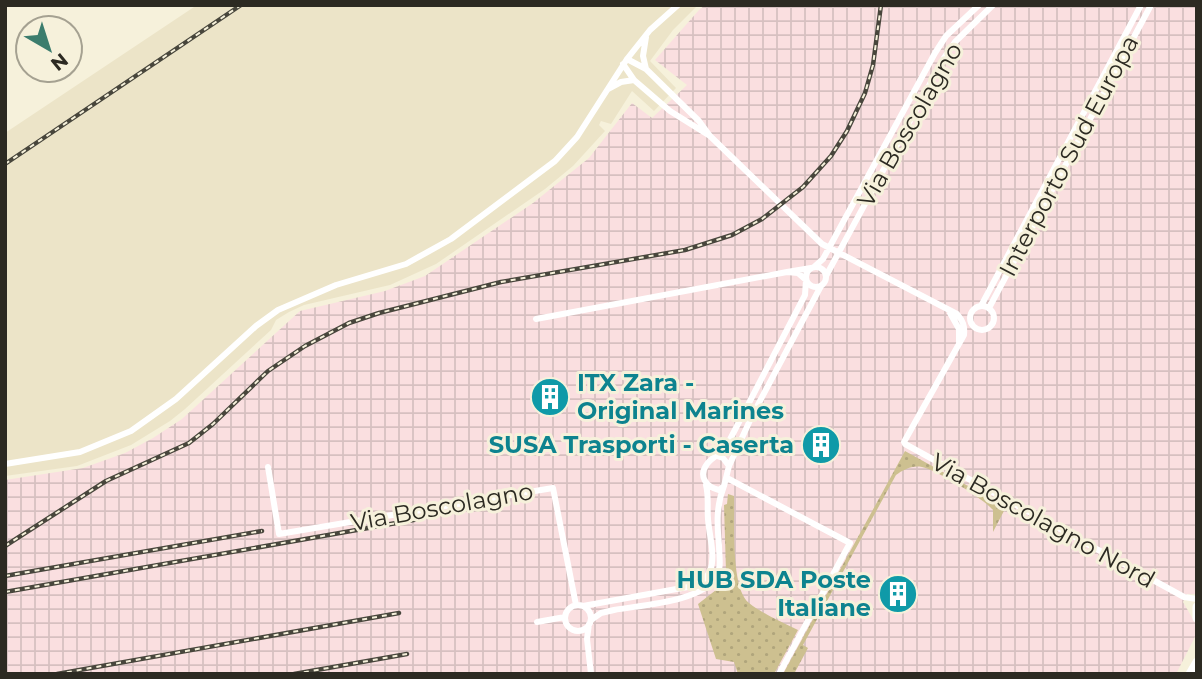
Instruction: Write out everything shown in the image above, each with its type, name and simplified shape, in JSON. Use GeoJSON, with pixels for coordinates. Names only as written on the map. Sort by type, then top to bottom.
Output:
{"type":"FeatureCollection","features":[{"type":"Feature","properties":{"kind":"main road"},"geometry":{"type":"LineString","coordinates":[[1190,674],[1197,662]]}},
{"type":"Feature","properties":{"kind":"street"},"geometry":{"type":"LineString","coordinates":[[5,464],[80,452],[131,431],[176,399],[250,331],[278,310],[336,285],[406,264],[432,251],[555,161],[577,136],[625,61],[650,30],[678,5]]}},
{"type":"Feature","properties":{"kind":"street","name":"Via Boscolagno"},"geometry":{"type":"LineString","coordinates":[[579,605],[589,606],[693,586],[706,577],[711,569],[711,548],[707,517],[709,495],[703,478],[705,467],[725,449],[805,295],[807,273],[823,259],[935,53],[946,36],[979,5]]}},
{"type":"Feature","properties":{"kind":"street","name":"Via Boscolagno"},"geometry":{"type":"LineString","coordinates":[[571,629],[579,631],[601,614],[614,610],[694,594],[711,584],[717,576],[720,566],[718,502],[729,466],[752,416],[944,58],[955,42],[993,5]]}},
{"type":"Feature","properties":{"kind":"street","name":"Interporto Sud Europa"},"geometry":{"type":"LineString","coordinates":[[1141,5],[985,307],[1151,5]]}},
{"type":"Feature","properties":{"kind":"street"},"geometry":{"type":"LineString","coordinates":[[646,69],[643,48],[650,30]]}},
{"type":"Feature","properties":{"kind":"street"},"geometry":{"type":"LineString","coordinates":[[625,61],[646,69],[710,136]]}},
{"type":"Feature","properties":{"kind":"street"},"geometry":{"type":"LineString","coordinates":[[625,61],[634,80],[680,117],[710,136]]}},
{"type":"Feature","properties":{"kind":"street"},"geometry":{"type":"LineString","coordinates":[[606,90],[621,82],[634,80]]}},
{"type":"Feature","properties":{"kind":"street"},"geometry":{"type":"LineString","coordinates":[[680,117],[678,110],[687,109]]}},
{"type":"Feature","properties":{"kind":"street","name":"Via Boscolagno Nord"},"geometry":{"type":"LineString","coordinates":[[710,136],[775,196],[819,242],[949,311],[959,328],[959,342],[904,442],[1184,597],[1197,599]]}},
{"type":"Feature","properties":{"kind":"street"},"geometry":{"type":"LineString","coordinates":[[536,319],[812,267],[823,269],[826,276]]}},
{"type":"Feature","properties":{"kind":"street"},"geometry":{"type":"LineString","coordinates":[[787,272],[798,273],[811,285],[821,286]]}},
{"type":"Feature","properties":{"kind":"street"},"geometry":{"type":"LineString","coordinates":[[717,456],[723,458],[729,466]]}},
{"type":"Feature","properties":{"kind":"street","name":"Via Boscolagno"},"geometry":{"type":"LineString","coordinates":[[268,467],[279,534],[553,488],[579,605],[589,611],[590,622]]}},
{"type":"Feature","properties":{"kind":"street"},"geometry":{"type":"LineString","coordinates":[[727,478],[850,543],[779,674]]}},
{"type":"Feature","properties":{"kind":"street"},"geometry":{"type":"LineString","coordinates":[[706,483],[719,490],[724,486]]}},
{"type":"Feature","properties":{"kind":"street","name":"Via Boscolagno Nord"},"geometry":{"type":"LineString","coordinates":[[1184,597],[1196,612]]}},
{"type":"Feature","properties":{"kind":"street"},"geometry":{"type":"LineString","coordinates":[[579,605],[570,608],[565,617],[566,623],[583,643],[591,674]]}},
{"type":"Feature","properties":{"kind":"street"},"geometry":{"type":"LineString","coordinates":[[537,622],[565,617]]}},
{"type":"Feature","properties":{"kind":"street"},"geometry":{"type":"LineString","coordinates":[[587,653],[590,622]]}},
{"type":"Feature","properties":{"kind":"shaded area"},"geometry":{"type":"Polygon","coordinates":[[[197,5],[698,5],[673,30],[650,61],[676,88],[654,111],[632,91],[611,124],[601,121],[599,125],[605,131],[573,166],[545,189],[436,264],[390,285],[304,305],[289,312],[276,320],[271,330],[185,409],[131,445],[77,466],[5,476],[5,133],[78,84],[84,84],[84,80],[197,5]]]}},
{"type":"Feature","properties":{"kind":"shaded area"},"geometry":{"type":"Polygon","coordinates":[[[705,5],[1197,5],[1197,594],[1187,594],[1183,602],[1197,626],[1197,633],[1176,674],[5,674],[5,480],[83,468],[125,453],[182,419],[300,311],[385,291],[425,276],[533,203],[589,158],[632,103],[652,118],[687,85],[655,60],[705,5]]]}},
{"type":"Feature","properties":{"kind":"shaded area"},"geometry":{"type":"Polygon","coordinates":[[[905,451],[1006,507],[993,532],[993,510],[959,485],[922,467],[911,467],[896,475],[803,645],[808,648],[794,674],[783,674],[905,451]]]}},
{"type":"Feature","properties":{"kind":"shaded area"},"geometry":{"type":"Polygon","coordinates":[[[728,494],[734,496],[736,569],[743,595],[760,611],[798,630],[774,674],[738,674],[734,662],[716,659],[698,604],[716,590],[726,571],[724,505],[727,504],[728,494]]]}},
{"type":"Feature","properties":{"kind":"railway"},"geometry":{"type":"LineString","coordinates":[[5,164],[241,5]]}},
{"type":"Feature","properties":{"kind":"railway"},"geometry":{"type":"LineString","coordinates":[[5,546],[106,481],[189,443],[213,424],[268,371],[305,346],[349,323],[501,282],[685,250],[732,235],[762,219],[803,187],[831,156],[847,131],[865,93],[873,65],[881,5]]}},
{"type":"Feature","properties":{"kind":"railway"},"geometry":{"type":"LineString","coordinates":[[5,592],[419,519]]}},
{"type":"Feature","properties":{"kind":"railway"},"geometry":{"type":"LineString","coordinates":[[5,576],[262,531]]}},
{"type":"Feature","properties":{"kind":"railway"},"geometry":{"type":"LineString","coordinates":[[57,674],[399,613]]}},
{"type":"Feature","properties":{"kind":"railway"},"geometry":{"type":"LineString","coordinates":[[294,674],[407,654]]}},
{"type":"Feature","properties":{"kind":"place","name":"ITX Zara - Original Marines"},"geometry":{"type":"Point","coordinates":[550,397]}},
{"type":"Feature","properties":{"kind":"place","name":"SUSA Trasporti - Caserta"},"geometry":{"type":"Point","coordinates":[821,445]}},
{"type":"Feature","properties":{"kind":"place","name":"HUB SDA Poste Italiane"},"geometry":{"type":"Point","coordinates":[898,594]}}]}
